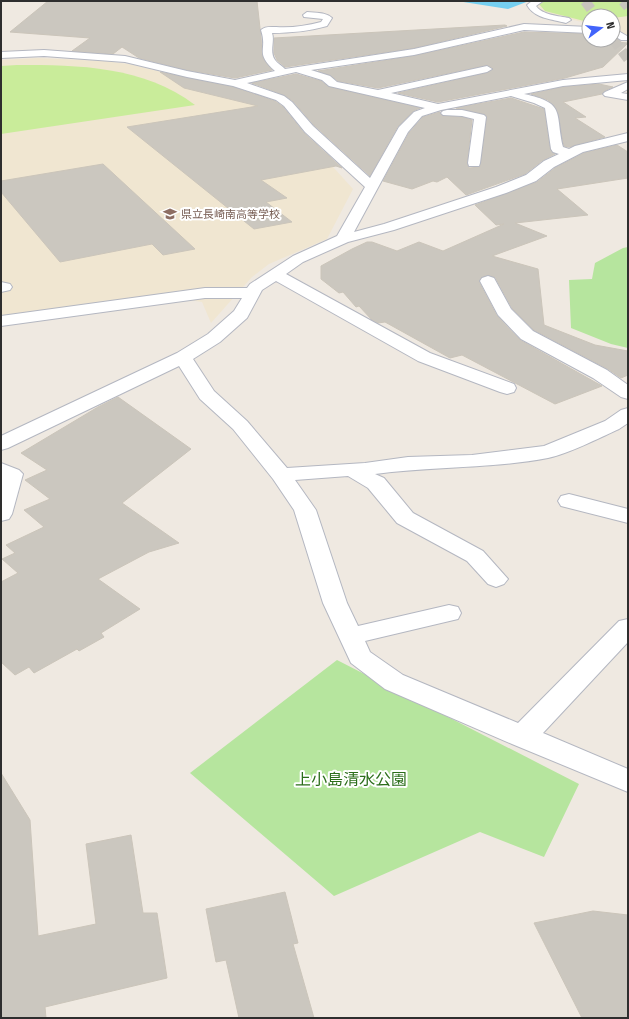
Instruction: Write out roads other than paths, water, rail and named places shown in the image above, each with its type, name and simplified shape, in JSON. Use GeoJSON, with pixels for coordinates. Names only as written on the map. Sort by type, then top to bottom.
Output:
{"type":"FeatureCollection","features":[{"type":"Feature","properties":{"kind":"street"},"geometry":{"type":"LineString","coordinates":[[539,1],[531,5],[534,10],[541,14],[581,23]]}},
{"type":"Feature","properties":{"kind":"street"},"geometry":{"type":"LineString","coordinates":[[283,72],[269,60],[267,50],[269,40],[266,30],[288,31],[324,24],[328,18],[305,14],[301,10],[311,8],[313,6]]}},
{"type":"Feature","properties":{"kind":"street"},"geometry":{"type":"LineString","coordinates":[[235,83],[297,69],[414,52],[524,27],[581,30]]}},
{"type":"Feature","properties":{"kind":"street"},"geometry":{"type":"LineString","coordinates":[[497,33],[518,38]]}},
{"type":"Feature","properties":{"kind":"street"},"geometry":{"type":"LineString","coordinates":[[457,41],[475,48]]}},
{"type":"Feature","properties":{"kind":"street"},"geometry":{"type":"LineString","coordinates":[[1,54],[44,54],[125,59],[186,74],[235,83],[280,98],[288,104],[308,128],[372,187]]}},
{"type":"Feature","properties":{"kind":"street"},"geometry":{"type":"LineString","coordinates":[[125,59],[152,55]]}},
{"type":"Feature","properties":{"kind":"street"},"geometry":{"type":"LineString","coordinates":[[297,69],[326,78],[333,84],[438,107]]}},
{"type":"Feature","properties":{"kind":"street"},"geometry":{"type":"LineString","coordinates":[[446,70],[482,82]]}},
{"type":"Feature","properties":{"kind":"street"},"geometry":{"type":"LineString","coordinates":[[377,93],[487,70]]}},
{"type":"Feature","properties":{"kind":"street"},"geometry":{"type":"LineString","coordinates":[[343,239],[403,130],[420,113],[507,88],[628,77]]}},
{"type":"Feature","properties":{"kind":"street"},"geometry":{"type":"LineString","coordinates":[[628,85],[609,94],[628,97]]}},
{"type":"Feature","properties":{"kind":"street"},"geometry":{"type":"LineString","coordinates":[[507,88],[551,106],[553,111],[553,131],[557,149],[561,152],[569,154]]}},
{"type":"Feature","properties":{"kind":"street"},"geometry":{"type":"LineString","coordinates":[[420,113],[462,113],[480,117],[474,163]]}},
{"type":"Feature","properties":{"kind":"street"},"geometry":{"type":"LineString","coordinates":[[1,444],[183,357],[214,338],[241,314],[256,287],[298,260],[343,239],[389,227],[501,190],[531,178],[549,164],[579,149],[628,137]]}},
{"type":"Feature","properties":{"kind":"street"},"geometry":{"type":"LineString","coordinates":[[275,274],[424,357],[507,388]]}},
{"type":"Feature","properties":{"kind":"street"},"geometry":{"type":"LineString","coordinates":[[488,281],[504,311],[527,335],[600,374],[628,393]]}},
{"type":"Feature","properties":{"kind":"street"},"geometry":{"type":"LineString","coordinates":[[1,321],[206,293],[253,293]]}},
{"type":"Feature","properties":{"kind":"street"},"geometry":{"type":"LineString","coordinates":[[183,357],[207,394],[240,425],[281,475],[305,510],[334,603],[360,657],[394,682],[628,781]]}},
{"type":"Feature","properties":{"kind":"street"},"geometry":{"type":"LineString","coordinates":[[281,475],[352,470],[408,463],[472,461],[548,452],[612,425],[628,414]]}},
{"type":"Feature","properties":{"kind":"street"},"geometry":{"type":"LineString","coordinates":[[1,469],[12,474],[1,514]]}},
{"type":"Feature","properties":{"kind":"street"},"geometry":{"type":"LineString","coordinates":[[352,470],[376,483],[405,518],[475,556],[496,579]]}},
{"type":"Feature","properties":{"kind":"street"},"geometry":{"type":"LineString","coordinates":[[569,501],[628,516]]}},
{"type":"Feature","properties":{"kind":"street"},"geometry":{"type":"LineString","coordinates":[[350,636],[449,612]]}},
{"type":"Feature","properties":{"kind":"street"},"geometry":{"type":"LineString","coordinates":[[522,737],[628,628]]}},
{"type":"Feature","properties":{"kind":"water"},"geometry":{"type":"Polygon","coordinates":[[[457,1],[529,1],[508,9],[457,1]]]}},
{"type":"Feature","properties":{"kind":"tunnel"},"geometry":{"type":"LineString","coordinates":[[585,1],[590,8]]}},
{"type":"Feature","properties":{"kind":"tunnel"},"geometry":{"type":"LineString","coordinates":[[623,1],[628,7]]}},
{"type":"Feature","properties":{"kind":"tunnel"},"geometry":{"type":"LineString","coordinates":[[620,48],[628,59]]}},
{"type":"Feature","properties":{"kind":"place","name":"県立長崎南高等学校"},"geometry":{"type":"Point","coordinates":[170,214]}},
{"type":"Feature","properties":{"kind":"park label","name":"上小島清水公園"},"geometry":{"type":"Point","coordinates":[351,779]}}]}
